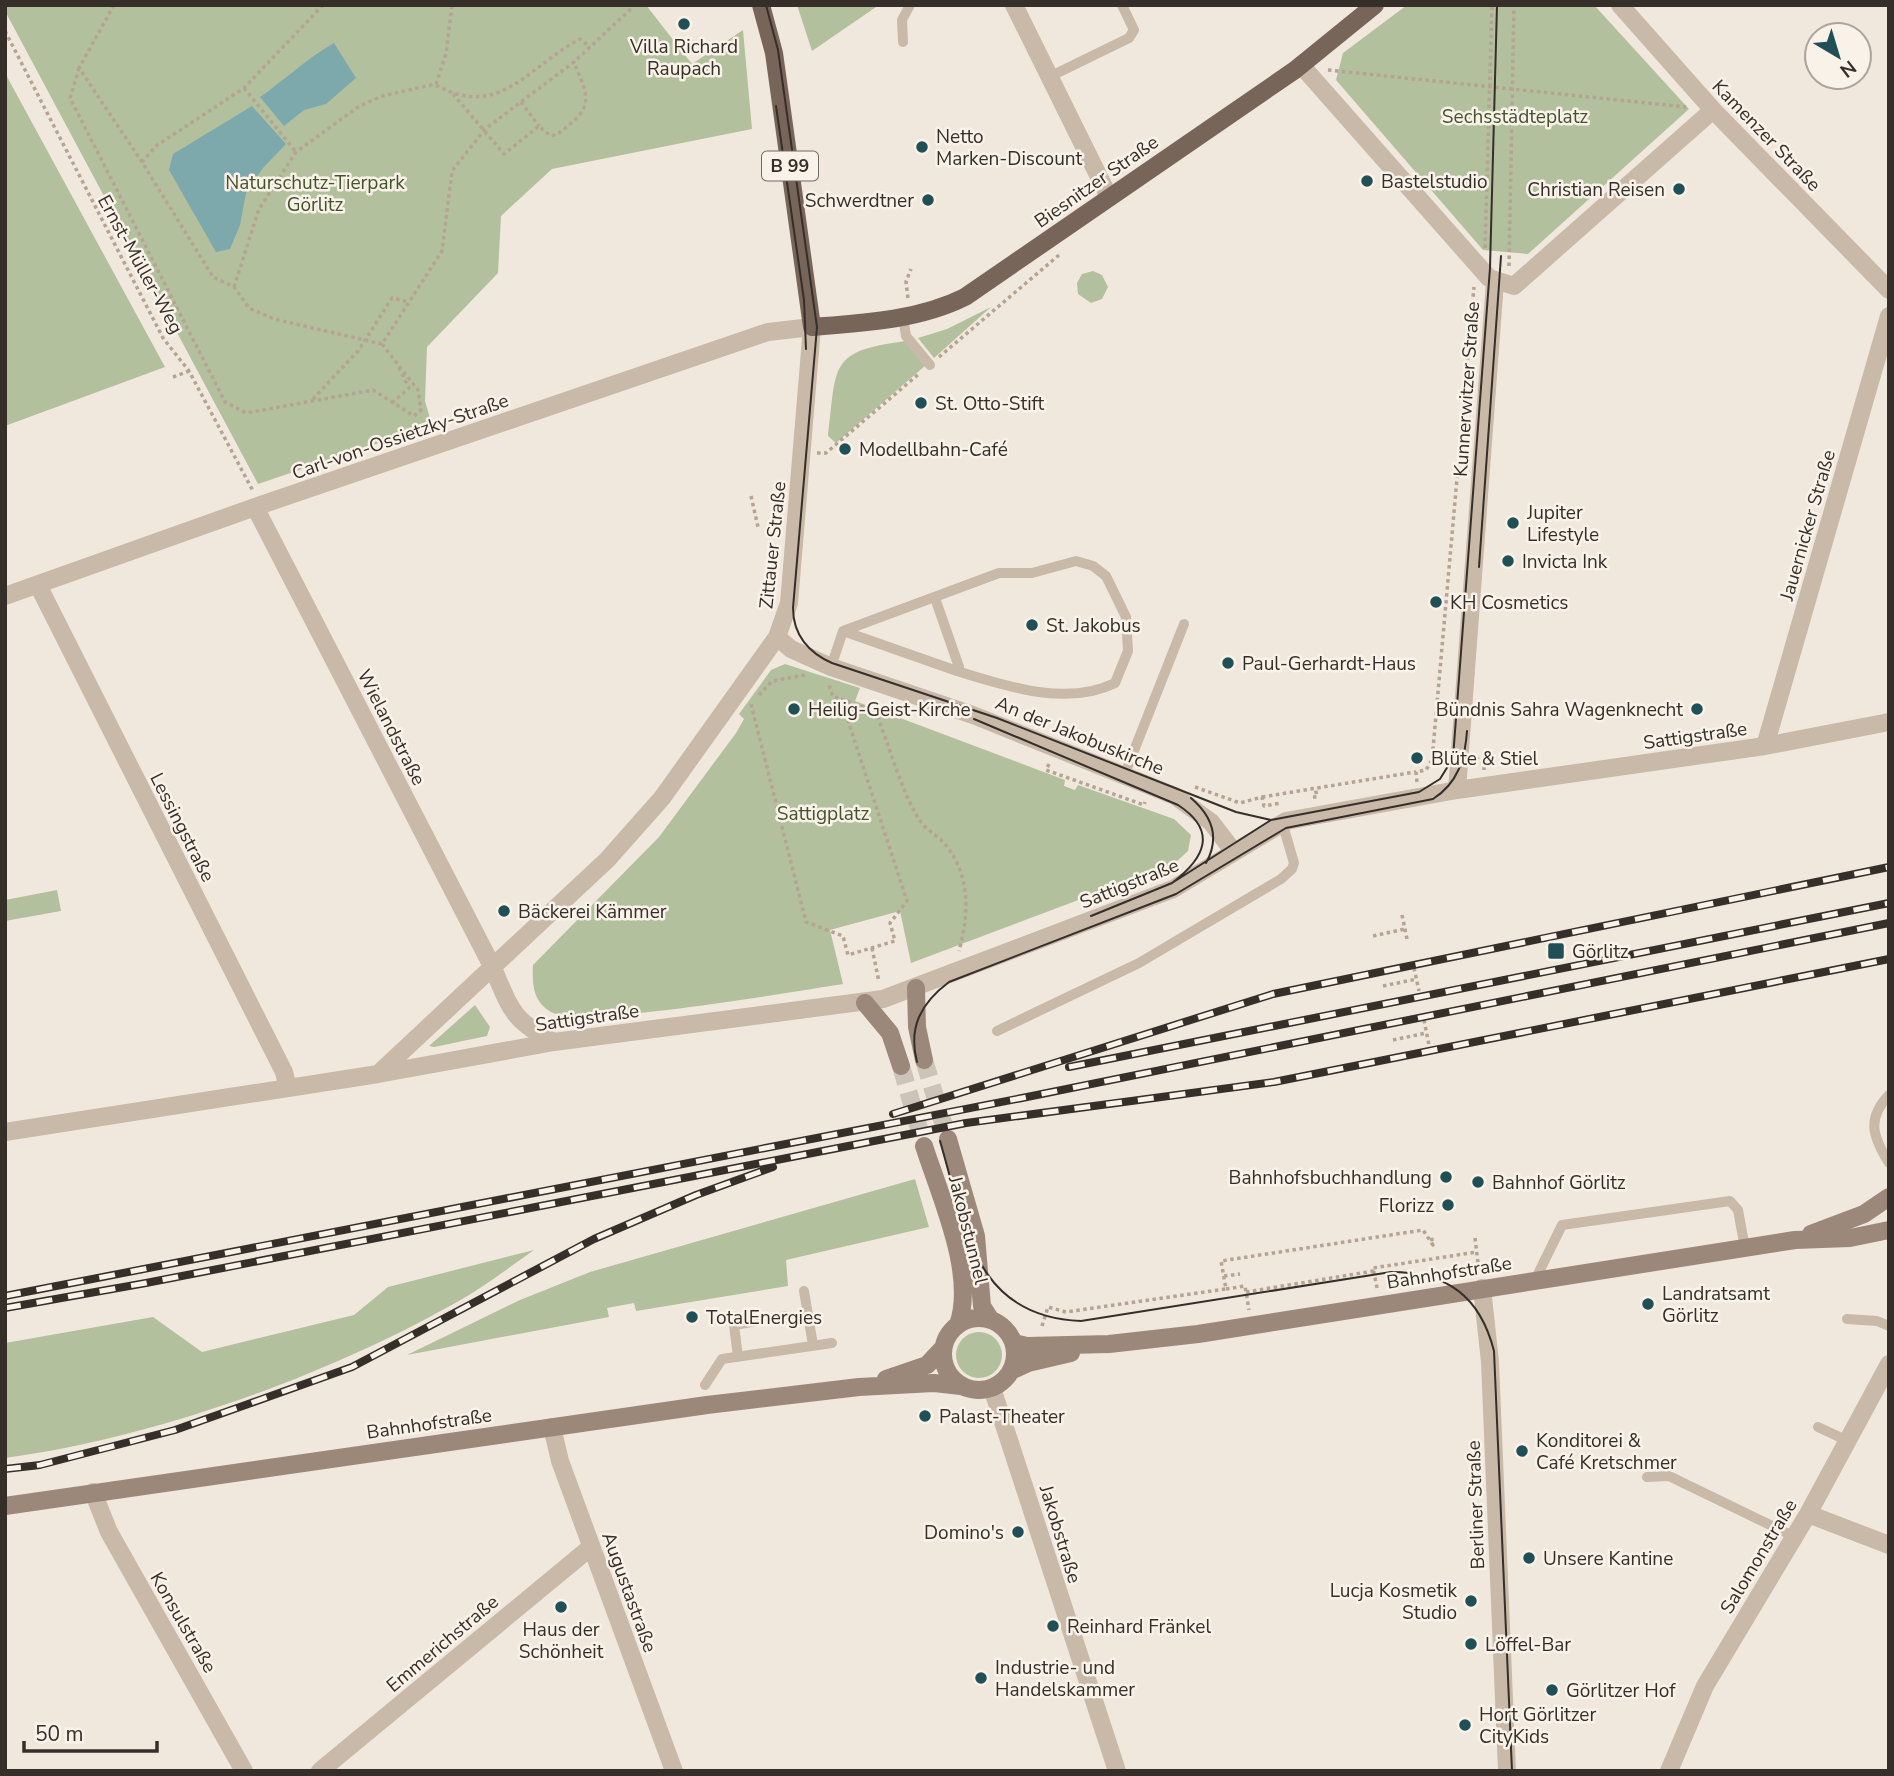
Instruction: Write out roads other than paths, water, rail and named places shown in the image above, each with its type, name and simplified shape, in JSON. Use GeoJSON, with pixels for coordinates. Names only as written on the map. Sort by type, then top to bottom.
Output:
{"type":"FeatureCollection","features":[{"type":"Feature","properties":{"kind":"main road","name":"Zittauer Straße"},"geometry":{"type":"LineString","coordinates":[[761,5],[774,53],[812,327]]}},
{"type":"Feature","properties":{"kind":"main road","name":"Biesnitzer Straße"},"geometry":{"type":"LineString","coordinates":[[812,327],[900,309],[930,312],[965,297],[1301,65],[1375,5]]}},
{"type":"Feature","properties":{"kind":"main road"},"geometry":{"type":"LineString","coordinates":[[916,988],[917,1027],[924,1060]]}},
{"type":"Feature","properties":{"kind":"main road"},"geometry":{"type":"LineString","coordinates":[[865,1003],[890,1033],[901,1066]]}},
{"type":"Feature","properties":{"kind":"main road","name":"Jakobstunnel"},"geometry":{"type":"LineString","coordinates":[[948,1139],[976,1236],[982,1307],[991,1320]]}},
{"type":"Feature","properties":{"kind":"main road","name":"Jakobstunnel"},"geometry":{"type":"LineString","coordinates":[[925,1146],[962,1278],[964,1304],[958,1325]]}},
{"type":"Feature","properties":{"kind":"main road","name":"Bahnhofstraße"},"geometry":{"type":"LineString","coordinates":[[1795,1240],[1852,1219],[1889,1197]]}},
{"type":"Feature","properties":{"kind":"main road","name":"Bahnhofstraße"},"geometry":{"type":"LineString","coordinates":[[1014,1343],[1027,1346],[1109,1344],[1198,1334],[1483,1297],[1535,1280],[1795,1240],[1850,1238],[1889,1230]]}},
{"type":"Feature","properties":{"kind":"main road"},"geometry":{"type":"LineString","coordinates":[[958,1325],[971,1319],[991,1320],[1005,1328],[1016,1352],[1011,1371]]}},
{"type":"Feature","properties":{"kind":"main road","name":"Bahnhofstraße"},"geometry":{"type":"LineString","coordinates":[[859,1387],[918,1369],[935,1359],[948,1335],[958,1325]]}},
{"type":"Feature","properties":{"kind":"main road","name":"Bahnhofstraße"},"geometry":{"type":"LineString","coordinates":[[5,1506],[552,1427],[859,1387],[934,1383],[980,1391],[992,1388],[1011,1371],[1032,1362],[1109,1344]]}},
{"type":"Feature","properties":{"kind":"main road"},"geometry":{"type":"LineString","coordinates":[[943,1348],[946,1370],[961,1386]]}},
{"type":"Feature","properties":{"kind":"street"},"geometry":{"type":"LineString","coordinates":[[1014,5],[1110,197]]}},
{"type":"Feature","properties":{"kind":"street","name":"Kamenzer Straße"},"geometry":{"type":"LineString","coordinates":[[1620,5],[1713,110],[1889,290]]}},
{"type":"Feature","properties":{"kind":"street"},"geometry":{"type":"LineString","coordinates":[[1301,65],[1490,277],[1514,286],[1713,110]]}},
{"type":"Feature","properties":{"kind":"street","name":"Kunnerwitzer Straße"},"geometry":{"type":"LineString","coordinates":[[1457,790],[1490,277]]}},
{"type":"Feature","properties":{"kind":"street","name":"Jauernicker Straße"},"geometry":{"type":"LineString","coordinates":[[1765,746],[1889,316]]}},
{"type":"Feature","properties":{"kind":"street","name":"Carl-von-Ossietzky-Straße"},"geometry":{"type":"LineString","coordinates":[[5,596],[255,507],[768,332],[812,327]]}},
{"type":"Feature","properties":{"kind":"street","name":"Zittauer Straße"},"geometry":{"type":"LineString","coordinates":[[492,966],[607,860],[662,798],[745,699],[777,637],[786,618],[790,596],[812,327]]}},
{"type":"Feature","properties":{"kind":"street","name":"Wielandstraße"},"geometry":{"type":"LineString","coordinates":[[255,507],[492,966]]}},
{"type":"Feature","properties":{"kind":"street","name":"Lessingstraße"},"geometry":{"type":"LineString","coordinates":[[38,585],[284,1072],[288,1088]]}},
{"type":"Feature","properties":{"kind":"street","name":"An der Jakobuskirche"},"geometry":{"type":"LineString","coordinates":[[777,637],[791,649],[831,667],[974,715],[1185,801],[1211,822],[1234,852]]}},
{"type":"Feature","properties":{"kind":"street","name":"Sattigstraße"},"geometry":{"type":"LineString","coordinates":[[5,1132],[379,1074],[554,1042],[865,1003],[916,988],[1173,889],[1282,822],[1457,790],[1765,746],[1889,722]]}},
{"type":"Feature","properties":{"kind":"street"},"geometry":{"type":"LineString","coordinates":[[379,1074],[492,966],[513,1014],[528,1028],[554,1042]]}},
{"type":"Feature","properties":{"kind":"street","name":"Berliner Straße"},"geometry":{"type":"LineString","coordinates":[[1483,1297],[1490,1362],[1507,1771]]}},
{"type":"Feature","properties":{"kind":"street","name":"Salomonstraße"},"geometry":{"type":"LineString","coordinates":[[1669,1771],[1705,1686],[1808,1514],[1889,1364]]}},
{"type":"Feature","properties":{"kind":"street","name":"Jakobstraße"},"geometry":{"type":"LineString","coordinates":[[992,1388],[1116,1771]]}},
{"type":"Feature","properties":{"kind":"street","name":"Augustastraße"},"geometry":{"type":"LineString","coordinates":[[552,1427],[558,1456],[674,1771]]}},
{"type":"Feature","properties":{"kind":"street","name":"Konsulstraße"},"geometry":{"type":"LineString","coordinates":[[93,1492],[97,1510],[244,1771]]}},
{"type":"Feature","properties":{"kind":"street"},"geometry":{"type":"LineString","coordinates":[[1808,1514],[1889,1545]]}},
{"type":"Feature","properties":{"kind":"street","name":"Emmerichstraße"},"geometry":{"type":"LineString","coordinates":[[320,1771],[591,1547]]}},
{"type":"Feature","properties":{"kind":"lane"},"geometry":{"type":"LineString","coordinates":[[903,43],[902,19],[910,5]]}},
{"type":"Feature","properties":{"kind":"lane"},"geometry":{"type":"LineString","coordinates":[[1049,78],[1129,38],[1134,30],[1122,5]]}},
{"type":"Feature","properties":{"kind":"lane"},"geometry":{"type":"LineString","coordinates":[[900,309],[906,335],[930,365]]}},
{"type":"Feature","properties":{"kind":"lane"},"geometry":{"type":"LineString","coordinates":[[1076,561],[1093,566],[1106,576],[1126,617],[1128,651],[1115,683],[1098,692],[1082,695],[1008,687],[844,631],[999,573],[1032,573],[1076,561]]}},
{"type":"Feature","properties":{"kind":"lane"},"geometry":{"type":"LineString","coordinates":[[934,598],[959,667],[957,671]]}},
{"type":"Feature","properties":{"kind":"lane"},"geometry":{"type":"LineString","coordinates":[[1124,776],[1184,624]]}},
{"type":"Feature","properties":{"kind":"lane"},"geometry":{"type":"LineString","coordinates":[[831,667],[844,631]]}},
{"type":"Feature","properties":{"kind":"lane"},"geometry":{"type":"LineString","coordinates":[[997,1031],[1139,963],[1281,879],[1294,866],[1282,822]]}},
{"type":"Feature","properties":{"kind":"lane"},"geometry":{"type":"LineString","coordinates":[[1889,1095],[1876,1111],[1872,1125],[1875,1140],[1889,1163]]}},
{"type":"Feature","properties":{"kind":"lane"},"geometry":{"type":"LineString","coordinates":[[1535,1280],[1557,1226],[1730,1201],[1738,1210],[1745,1248]]}},
{"type":"Feature","properties":{"kind":"lane"},"geometry":{"type":"LineString","coordinates":[[804,1291],[813,1345]]}},
{"type":"Feature","properties":{"kind":"lane"},"geometry":{"type":"LineString","coordinates":[[738,1357],[734,1325],[786,1316]]}},
{"type":"Feature","properties":{"kind":"lane"},"geometry":{"type":"LineString","coordinates":[[1847,1319],[1877,1321],[1889,1326]]}},
{"type":"Feature","properties":{"kind":"lane"},"geometry":{"type":"LineString","coordinates":[[705,1385],[722,1359],[832,1343]]}},
{"type":"Feature","properties":{"kind":"lane"},"geometry":{"type":"LineString","coordinates":[[1818,1427],[1847,1441]]}},
{"type":"Feature","properties":{"kind":"lane"},"geometry":{"type":"LineString","coordinates":[[1647,1477],[1670,1476],[1795,1536]]}},
{"type":"Feature","properties":{"kind":"water"},"geometry":{"type":"Polygon","coordinates":[[[334,43],[356,78],[326,104],[304,110],[284,126],[260,97],[334,43]]]}},
{"type":"Feature","properties":{"kind":"water"},"geometry":{"type":"Polygon","coordinates":[[[252,106],[286,144],[263,168],[246,193],[240,225],[230,249],[216,252],[169,170],[173,154],[252,106]]]}},
{"type":"Feature","properties":{"kind":"tunnel"},"geometry":{"type":"LineString","coordinates":[[924,1060],[948,1139]]}},
{"type":"Feature","properties":{"kind":"tunnel"},"geometry":{"type":"LineString","coordinates":[[901,1066],[924,1146]]}},
{"type":"Feature","properties":{"kind":"tram line"},"geometry":{"type":"LineString","coordinates":[[766,5],[778,50],[817,327],[793,608],[799,635],[816,654],[832,663],[997,718],[1236,812],[1271,820],[1419,792],[1440,779],[1453,758],[1490,268],[1497,5]]}},
{"type":"Feature","properties":{"kind":"tram line"},"geometry":{"type":"LineString","coordinates":[[776,106],[804,300],[806,349]]}},
{"type":"Feature","properties":{"kind":"tram line"},"geometry":{"type":"LineString","coordinates":[[1479,567],[1501,256]]}},
{"type":"Feature","properties":{"kind":"tram line"},"geometry":{"type":"LineString","coordinates":[[974,719],[1178,805],[1191,815],[1199,825],[1202,844],[1192,864],[1172,883]]}},
{"type":"Feature","properties":{"kind":"tram line"},"geometry":{"type":"LineString","coordinates":[[917,1062],[914,1038],[919,1017],[931,998],[949,982],[1176,894],[1286,828],[1433,799],[1449,786],[1459,770],[1467,731]]}},
{"type":"Feature","properties":{"kind":"tram line"},"geometry":{"type":"LineString","coordinates":[[1191,798],[1204,812],[1212,828],[1213,845],[1206,863]]}},
{"type":"Feature","properties":{"kind":"tram line"},"geometry":{"type":"LineString","coordinates":[[1091,916],[1172,883],[1271,820]]}},
{"type":"Feature","properties":{"kind":"tram line"},"geometry":{"type":"LineString","coordinates":[[940,1141],[957,1204],[979,1261],[996,1284],[1017,1303],[1045,1316],[1081,1321],[1391,1272],[1411,1273],[1445,1282],[1470,1302],[1480,1315],[1494,1351],[1512,1771]]}},
{"type":"Feature","properties":{"kind":"railway"},"geometry":{"type":"LineString","coordinates":[[893,1114],[1273,994],[1889,867]]}},
{"type":"Feature","properties":{"kind":"railway"},"geometry":{"type":"LineString","coordinates":[[1069,1067],[1889,903]]}},
{"type":"Feature","properties":{"kind":"railway"},"geometry":{"type":"LineString","coordinates":[[5,1296],[1022,1098],[1889,923]]}},
{"type":"Feature","properties":{"kind":"railway"},"geometry":{"type":"LineString","coordinates":[[5,1308],[146,1283],[966,1123],[1274,1082],[1889,959]]}},
{"type":"Feature","properties":{"kind":"railway"},"geometry":{"type":"LineString","coordinates":[[5,1469],[40,1465],[175,1430],[352,1367],[594,1239],[696,1195],[773,1167]]}},
{"type":"Feature","properties":{"kind":"place","name":"Villa Richard Raupach"},"geometry":{"type":"Point","coordinates":[684,24]}},
{"type":"Feature","properties":{"kind":"place","name":"Netto Marken-Discount"},"geometry":{"type":"Point","coordinates":[922,147]}},
{"type":"Feature","properties":{"kind":"place","name":"Bastelstudio"},"geometry":{"type":"Point","coordinates":[1367,181]}},
{"type":"Feature","properties":{"kind":"place","name":"Christian Reisen"},"geometry":{"type":"Point","coordinates":[1679,189]}},
{"type":"Feature","properties":{"kind":"place","name":"Schwerdtner"},"geometry":{"type":"Point","coordinates":[928,200]}},
{"type":"Feature","properties":{"kind":"place","name":"St. Otto-Stift"},"geometry":{"type":"Point","coordinates":[921,403]}},
{"type":"Feature","properties":{"kind":"place","name":"Modellbahn-Café"},"geometry":{"type":"Point","coordinates":[845,449]}},
{"type":"Feature","properties":{"kind":"place","name":"Jupiter Lifestyle"},"geometry":{"type":"Point","coordinates":[1513,523]}},
{"type":"Feature","properties":{"kind":"place","name":"Invicta Ink"},"geometry":{"type":"Point","coordinates":[1508,561]}},
{"type":"Feature","properties":{"kind":"place","name":"KH Cosmetics"},"geometry":{"type":"Point","coordinates":[1436,602]}},
{"type":"Feature","properties":{"kind":"place","name":"St. Jakobus"},"geometry":{"type":"Point","coordinates":[1032,625]}},
{"type":"Feature","properties":{"kind":"place","name":"Paul-Gerhardt-Haus"},"geometry":{"type":"Point","coordinates":[1228,663]}},
{"type":"Feature","properties":{"kind":"place","name":"Heilig-Geist-Kirche"},"geometry":{"type":"Point","coordinates":[794,709]}},
{"type":"Feature","properties":{"kind":"place","name":"Bündnis Sahra Wagenknecht"},"geometry":{"type":"Point","coordinates":[1697,709]}},
{"type":"Feature","properties":{"kind":"place","name":"Blüte & Stiel"},"geometry":{"type":"Point","coordinates":[1417,758]}},
{"type":"Feature","properties":{"kind":"place","name":"Bäckerei Kämmer"},"geometry":{"type":"Point","coordinates":[504,911]}},
{"type":"Feature","properties":{"kind":"place","name":"Görlitz"},"geometry":{"type":"Point","coordinates":[1556,951]}},
{"type":"Feature","properties":{"kind":"place","name":"Bahnhofsbuchhandlung"},"geometry":{"type":"Point","coordinates":[1446,1177]}},
{"type":"Feature","properties":{"kind":"place","name":"Bahnhof Görlitz"},"geometry":{"type":"Point","coordinates":[1478,1182]}},
{"type":"Feature","properties":{"kind":"place","name":"Florizz"},"geometry":{"type":"Point","coordinates":[1448,1205]}},
{"type":"Feature","properties":{"kind":"place","name":"Landratsamt Görlitz"},"geometry":{"type":"Point","coordinates":[1648,1304]}},
{"type":"Feature","properties":{"kind":"place","name":"TotalEnergies"},"geometry":{"type":"Point","coordinates":[692,1317]}},
{"type":"Feature","properties":{"kind":"place","name":"Palast-Theater"},"geometry":{"type":"Point","coordinates":[925,1416]}},
{"type":"Feature","properties":{"kind":"place","name":"Konditorei & Café Kretschmer"},"geometry":{"type":"Point","coordinates":[1522,1451]}},
{"type":"Feature","properties":{"kind":"place","name":"Domino's"},"geometry":{"type":"Point","coordinates":[1018,1532]}},
{"type":"Feature","properties":{"kind":"place","name":"Unsere Kantine"},"geometry":{"type":"Point","coordinates":[1529,1558]}},
{"type":"Feature","properties":{"kind":"place","name":"Lucja Kosmetik Studio"},"geometry":{"type":"Point","coordinates":[1471,1601]}},
{"type":"Feature","properties":{"kind":"place","name":"Haus der Schönheit"},"geometry":{"type":"Point","coordinates":[561,1607]}},
{"type":"Feature","properties":{"kind":"place","name":"Reinhard Fränkel"},"geometry":{"type":"Point","coordinates":[1053,1626]}},
{"type":"Feature","properties":{"kind":"place","name":"Löffel-Bar"},"geometry":{"type":"Point","coordinates":[1471,1644]}},
{"type":"Feature","properties":{"kind":"place","name":"Industrie- und Handelskammer"},"geometry":{"type":"Point","coordinates":[981,1678]}},
{"type":"Feature","properties":{"kind":"place","name":"Görlitzer Hof"},"geometry":{"type":"Point","coordinates":[1552,1690]}},
{"type":"Feature","properties":{"kind":"place","name":"Hort Görlitzer CityKids"},"geometry":{"type":"Point","coordinates":[1465,1725]}},
{"type":"Feature","properties":{"kind":"park label","name":"Sechsstädteplatz"},"geometry":{"type":"Point","coordinates":[1515,116]}},
{"type":"Feature","properties":{"kind":"park label","name":"Naturschutz-Tierpark Görlitz"},"geometry":{"type":"Point","coordinates":[315,193]}},
{"type":"Feature","properties":{"kind":"park label","name":"Sattigplatz"},"geometry":{"type":"Point","coordinates":[823,813]}}]}
